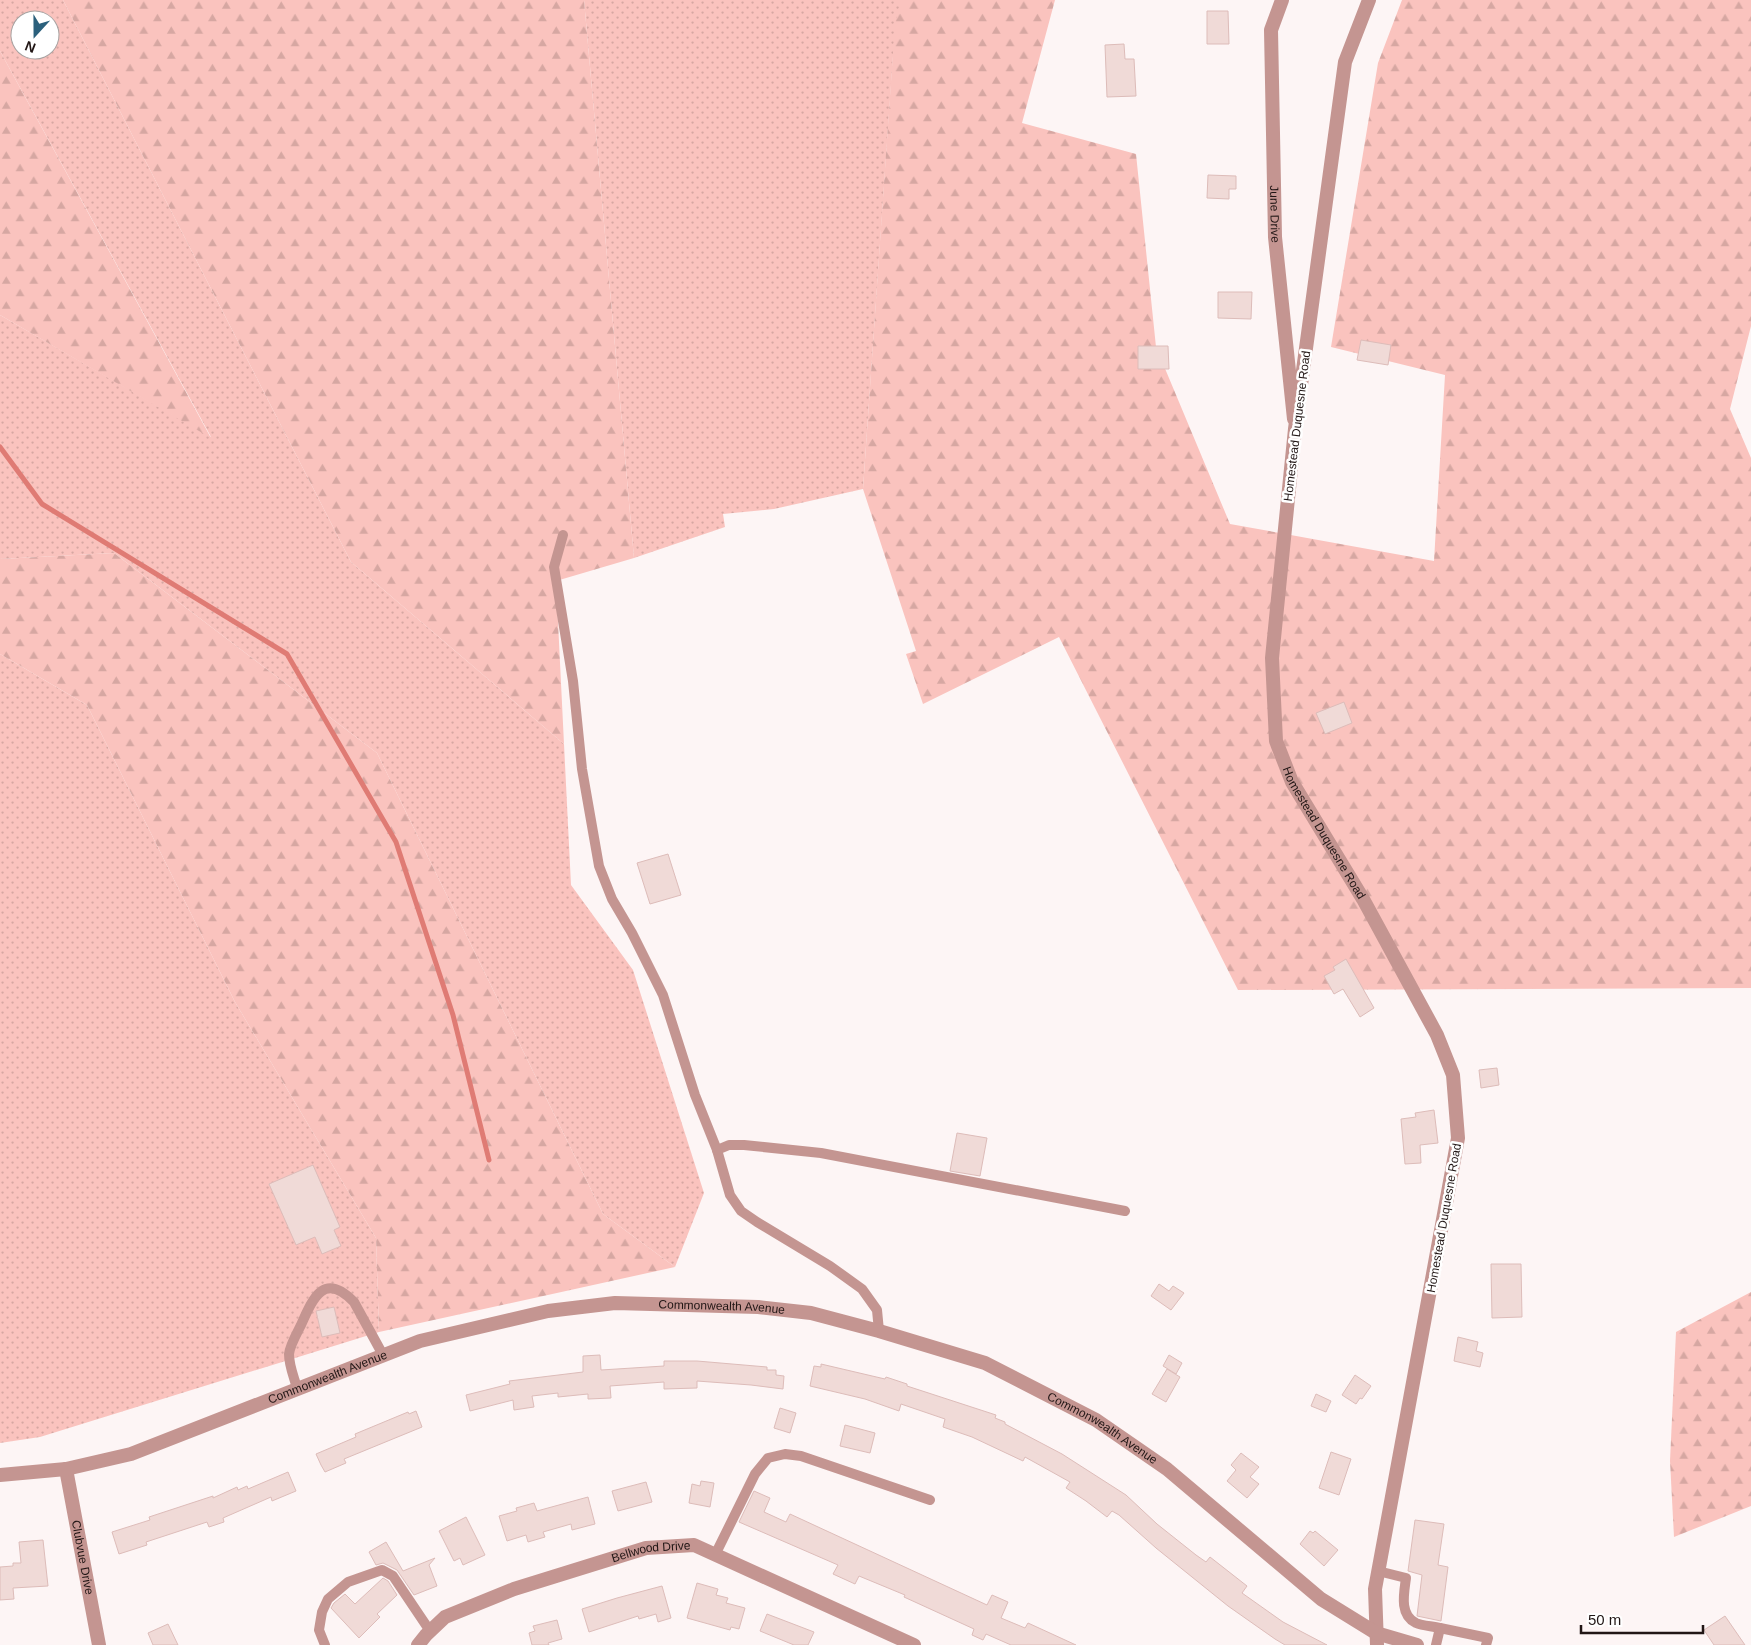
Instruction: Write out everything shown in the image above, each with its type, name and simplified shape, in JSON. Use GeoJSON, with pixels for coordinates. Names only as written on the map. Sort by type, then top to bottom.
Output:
{"type":"FeatureCollection","features":[{"type":"Feature","properties":{"kind":"street","name":"June Drive"},"geometry":{"type":"LineString","coordinates":[[1282,0],[1272,30],[1275,237],[1295,429]]}},
{"type":"Feature","properties":{"kind":"street","name":"Homestead Duquesne Road"},"geometry":{"type":"LineString","coordinates":[[1369,0],[1345,62],[1295,429],[1272,658],[1276,741],[1292,782],[1363,899],[1437,1035],[1453,1075],[1458,1138],[1375,1589],[1376,1639]]}},
{"type":"Feature","properties":{"kind":"street","name":"Commonwealth Avenue"},"geometry":{"type":"LineString","coordinates":[[0,1475],[66,1469],[131,1454],[420,1341],[548,1311],[615,1303],[758,1307],[811,1313],[985,1363],[1096,1420],[1167,1469],[1321,1599],[1376,1639],[1417,1645]]}},
{"type":"Feature","properties":{"kind":"street","name":"Clubvue Drive"},"geometry":{"type":"LineString","coordinates":[[66,1469],[99,1645]]}},
{"type":"Feature","properties":{"kind":"street","name":"Bellwood Drive"},"geometry":{"type":"LineString","coordinates":[[418,1645],[445,1616],[514,1589],[646,1548],[694,1545],[914,1645]]}},
{"type":"Feature","properties":{"kind":"lane"},"geometry":{"type":"LineString","coordinates":[[563,535],[554,567],[573,681],[582,769],[599,866],[612,899],[632,933],[663,995],[695,1095],[717,1150],[730,1195],[741,1211],[830,1266],[862,1289],[877,1310],[879,1331]]}},
{"type":"Feature","properties":{"kind":"lane"},"geometry":{"type":"LineString","coordinates":[[717,1150],[729,1145],[744,1145],[821,1154],[1125,1211]]}},
{"type":"Feature","properties":{"kind":"lane"},"geometry":{"type":"LineString","coordinates":[[297,1388],[290,1367],[289,1352],[312,1299],[323,1289],[333,1288],[348,1295],[354,1302],[383,1355]]}},
{"type":"Feature","properties":{"kind":"lane"},"geometry":{"type":"LineString","coordinates":[[715,1555],[755,1474],[768,1458],[785,1454],[802,1456],[930,1500]]}},
{"type":"Feature","properties":{"kind":"lane"},"geometry":{"type":"LineString","coordinates":[[325,1645],[319,1630],[322,1612],[328,1599],[348,1582],[382,1570],[393,1576],[430,1631]]}},
{"type":"Feature","properties":{"kind":"lane"},"geometry":{"type":"LineString","coordinates":[[1378,1572],[1406,1578],[1403,1604],[1408,1616],[1416,1623],[1488,1638],[1486,1645]]}},
{"type":"Feature","properties":{"kind":"lane"},"geometry":{"type":"LineString","coordinates":[[1436,1645],[1440,1628]]}},
{"type":"Feature","properties":{"kind":"green space"},"geometry":{"type":"Polygon","coordinates":[[[0,0],[63,0],[351,562],[564,744],[571,885],[633,970],[704,1193],[675,1267],[603,1214],[377,753],[114,553],[0,559],[0,315],[211,437],[0,51],[0,0]]]}},
{"type":"Feature","properties":{"kind":"green space"},"geometry":{"type":"Polygon","coordinates":[[[63,0],[584,0],[634,558],[556,581],[564,744],[351,562],[63,0]]]}},
{"type":"Feature","properties":{"kind":"green space"},"geometry":{"type":"Polygon","coordinates":[[[584,0],[906,0],[893,56],[863,489],[774,509],[723,514],[725,527],[634,558],[584,0]]]}},
{"type":"Feature","properties":{"kind":"green space"},"geometry":{"type":"Polygon","coordinates":[[[901,0],[1055,0],[1022,123],[1136,154],[1156,347],[1230,524],[1434,561],[1445,375],[1331,347],[1378,63],[1402,0],[1751,0],[1751,326],[1730,409],[1751,458],[1751,988],[1238,990],[1059,637],[923,704],[906,654],[916,651],[863,489],[895,23],[901,0]]]}},
{"type":"Feature","properties":{"kind":"green space"},"geometry":{"type":"Polygon","coordinates":[[[0,51],[211,438],[0,315],[0,51]]]}},
{"type":"Feature","properties":{"kind":"green space"},"geometry":{"type":"Polygon","coordinates":[[[114,553],[377,753],[603,1214],[675,1267],[379,1332],[376,1238],[235,1002],[87,705],[0,654],[0,559],[114,553]]]}},
{"type":"Feature","properties":{"kind":"green space"},"geometry":{"type":"Polygon","coordinates":[[[0,654],[87,705],[235,1002],[376,1238],[379,1332],[40,1437],[0,1443],[0,654]]]}},
{"type":"Feature","properties":{"kind":"green space"},"geometry":{"type":"Polygon","coordinates":[[[1751,1292],[1751,1506],[1674,1537],[1670,1461],[1676,1332],[1751,1292]]]}},
{"type":"Feature","properties":{"kind":"building"},"geometry":{"type":"Polygon","coordinates":[[[1207,11],[1228,11],[1229,44],[1207,44],[1207,11]]]}},
{"type":"Feature","properties":{"kind":"building"},"geometry":{"type":"Polygon","coordinates":[[[1124,44],[1125,59],[1134,59],[1136,96],[1107,97],[1105,45],[1124,44]]]}},
{"type":"Feature","properties":{"kind":"building"},"geometry":{"type":"Polygon","coordinates":[[[1208,175],[1236,176],[1236,189],[1229,189],[1229,199],[1207,198],[1208,175]]]}},
{"type":"Feature","properties":{"kind":"building"},"geometry":{"type":"Polygon","coordinates":[[[1218,292],[1252,292],[1251,319],[1218,318],[1218,292]]]}},
{"type":"Feature","properties":{"kind":"building"},"geometry":{"type":"Polygon","coordinates":[[[1361,340],[1391,345],[1388,365],[1357,360],[1361,340]]]}},
{"type":"Feature","properties":{"kind":"building"},"geometry":{"type":"Polygon","coordinates":[[[1138,346],[1168,346],[1169,369],[1138,369],[1138,346]]]}},
{"type":"Feature","properties":{"kind":"building"},"geometry":{"type":"Polygon","coordinates":[[[1344,702],[1352,723],[1325,734],[1316,713],[1344,702]]]}},
{"type":"Feature","properties":{"kind":"building"},"geometry":{"type":"Polygon","coordinates":[[[668,854],[681,895],[650,904],[637,863],[668,854]]]}},
{"type":"Feature","properties":{"kind":"building"},"geometry":{"type":"Polygon","coordinates":[[[1346,959],[1374,1008],[1360,1017],[1343,989],[1334,994],[1324,976],[1335,970],[1333,967],[1346,959]]]}},
{"type":"Feature","properties":{"kind":"building"},"geometry":{"type":"Polygon","coordinates":[[[1497,1068],[1499,1085],[1481,1088],[1479,1070],[1497,1068]]]}},
{"type":"Feature","properties":{"kind":"building"},"geometry":{"type":"Polygon","coordinates":[[[1434,1110],[1438,1143],[1420,1145],[1421,1163],[1405,1164],[1401,1119],[1416,1117],[1415,1113],[1434,1110]]]}},
{"type":"Feature","properties":{"kind":"building"},"geometry":{"type":"Polygon","coordinates":[[[957,1133],[987,1138],[980,1176],[950,1171],[957,1133]]]}},
{"type":"Feature","properties":{"kind":"building"},"geometry":{"type":"Polygon","coordinates":[[[313,1165],[340,1227],[334,1230],[341,1246],[322,1254],[315,1237],[296,1245],[269,1184],[313,1165]]]}},
{"type":"Feature","properties":{"kind":"building"},"geometry":{"type":"Polygon","coordinates":[[[1491,1264],[1521,1264],[1522,1317],[1492,1318],[1491,1264]]]}},
{"type":"Feature","properties":{"kind":"building"},"geometry":{"type":"Polygon","coordinates":[[[1159,1284],[1169,1291],[1173,1286],[1184,1293],[1171,1310],[1151,1296],[1159,1284]]]}},
{"type":"Feature","properties":{"kind":"building"},"geometry":{"type":"Polygon","coordinates":[[[334,1307],[340,1333],[322,1337],[316,1311],[334,1307]]]}},
{"type":"Feature","properties":{"kind":"building"},"geometry":{"type":"Polygon","coordinates":[[[1458,1337],[1478,1342],[1476,1351],[1483,1353],[1480,1367],[1454,1361],[1458,1337]]]}},
{"type":"Feature","properties":{"kind":"building"},"geometry":{"type":"Polygon","coordinates":[[[600,1355],[601,1370],[664,1366],[664,1361],[697,1361],[767,1367],[767,1370],[776,1370],[776,1375],[784,1376],[783,1389],[697,1381],[697,1388],[664,1389],[664,1382],[610,1386],[611,1398],[588,1399],[588,1394],[558,1397],[558,1393],[532,1396],[534,1407],[514,1410],[513,1400],[470,1411],[466,1395],[510,1384],[509,1381],[583,1372],[583,1356],[600,1355]]]}},
{"type":"Feature","properties":{"kind":"building"},"geometry":{"type":"Polygon","coordinates":[[[1169,1355],[1182,1363],[1176,1374],[1163,1366],[1169,1355]]]}},
{"type":"Feature","properties":{"kind":"building"},"geometry":{"type":"Polygon","coordinates":[[[821,1364],[885,1379],[886,1377],[907,1384],[907,1386],[996,1415],[995,1418],[1062,1454],[1126,1495],[1157,1524],[1196,1555],[1206,1562],[1210,1557],[1247,1586],[1242,1593],[1283,1622],[1327,1645],[1285,1645],[1275,1639],[1228,1606],[1156,1548],[1119,1515],[1112,1511],[1107,1517],[1066,1488],[1070,1482],[1025,1457],[1023,1461],[972,1437],[943,1427],[945,1419],[901,1404],[899,1411],[865,1399],[810,1386],[814,1366],[821,1367],[821,1364]]]}},
{"type":"Feature","properties":{"kind":"building"},"geometry":{"type":"Polygon","coordinates":[[[1167,1369],[1180,1377],[1166,1402],[1152,1394],[1167,1369]]]}},
{"type":"Feature","properties":{"kind":"building"},"geometry":{"type":"Polygon","coordinates":[[[1355,1375],[1371,1386],[1356,1404],[1342,1395],[1355,1375]]]}},
{"type":"Feature","properties":{"kind":"building"},"geometry":{"type":"Polygon","coordinates":[[[1316,1394],[1331,1401],[1326,1412],[1311,1406],[1316,1394]]]}},
{"type":"Feature","properties":{"kind":"building"},"geometry":{"type":"Polygon","coordinates":[[[780,1408],[796,1413],[790,1433],[774,1428],[780,1408]]]}},
{"type":"Feature","properties":{"kind":"building"},"geometry":{"type":"Polygon","coordinates":[[[416,1411],[422,1427],[344,1459],[346,1463],[325,1472],[316,1454],[356,1437],[355,1434],[408,1412],[409,1414],[416,1411]]]}},
{"type":"Feature","properties":{"kind":"building"},"geometry":{"type":"Polygon","coordinates":[[[845,1425],[875,1433],[870,1453],[840,1446],[845,1425]]]}},
{"type":"Feature","properties":{"kind":"building"},"geometry":{"type":"Polygon","coordinates":[[[1331,1452],[1351,1459],[1339,1495],[1319,1488],[1331,1452]]]}},
{"type":"Feature","properties":{"kind":"building"},"geometry":{"type":"Polygon","coordinates":[[[1241,1453],[1259,1467],[1250,1477],[1259,1484],[1247,1498],[1227,1481],[1236,1470],[1231,1465],[1241,1453]]]}},
{"type":"Feature","properties":{"kind":"building"},"geometry":{"type":"Polygon","coordinates":[[[288,1472],[296,1491],[272,1501],[271,1497],[223,1518],[224,1522],[209,1527],[207,1522],[146,1542],[147,1545],[119,1554],[112,1532],[150,1520],[149,1517],[213,1496],[213,1498],[237,1487],[238,1490],[247,1486],[248,1489],[288,1472]]]}},
{"type":"Feature","properties":{"kind":"building"},"geometry":{"type":"Polygon","coordinates":[[[701,1481],[714,1483],[710,1507],[689,1503],[692,1484],[700,1486],[701,1481]]]}},
{"type":"Feature","properties":{"kind":"building"},"geometry":{"type":"Polygon","coordinates":[[[646,1482],[652,1502],[618,1511],[612,1491],[646,1482]]]}},
{"type":"Feature","properties":{"kind":"building"},"geometry":{"type":"Polygon","coordinates":[[[754,1491],[770,1498],[764,1512],[786,1522],[790,1514],[987,1605],[992,1595],[1008,1602],[1001,1618],[1025,1628],[1028,1623],[1076,1645],[1011,1645],[986,1634],[983,1640],[972,1635],[974,1629],[904,1597],[905,1595],[859,1576],[855,1584],[833,1574],[838,1565],[739,1522],[754,1491]]]}},
{"type":"Feature","properties":{"kind":"building"},"geometry":{"type":"Polygon","coordinates":[[[588,1497],[595,1524],[572,1530],[571,1524],[543,1532],[545,1537],[528,1542],[526,1535],[507,1541],[499,1516],[517,1511],[516,1508],[534,1503],[537,1511],[588,1497]]]}},
{"type":"Feature","properties":{"kind":"building"},"geometry":{"type":"Polygon","coordinates":[[[466,1517],[485,1555],[463,1565],[460,1558],[454,1561],[439,1531],[466,1517]]]}},
{"type":"Feature","properties":{"kind":"building"},"geometry":{"type":"Polygon","coordinates":[[[1415,1520],[1444,1524],[1438,1565],[1448,1567],[1441,1621],[1417,1616],[1422,1575],[1408,1571],[1415,1520]]]}},
{"type":"Feature","properties":{"kind":"building"},"geometry":{"type":"Polygon","coordinates":[[[1310,1531],[1313,1533],[1315,1531],[1338,1550],[1324,1566],[1300,1544],[1310,1531]]]}},
{"type":"Feature","properties":{"kind":"building"},"geometry":{"type":"Polygon","coordinates":[[[43,1540],[48,1586],[13,1588],[14,1599],[0,1600],[0,1567],[21,1563],[19,1542],[43,1540]]]}},
{"type":"Feature","properties":{"kind":"building"},"geometry":{"type":"Polygon","coordinates":[[[386,1542],[403,1571],[435,1558],[429,1565],[437,1586],[414,1595],[397,1570],[383,1563],[376,1565],[369,1552],[386,1542]]]}},
{"type":"Feature","properties":{"kind":"building"},"geometry":{"type":"Polygon","coordinates":[[[383,1578],[388,1581],[397,1595],[377,1614],[380,1617],[359,1638],[331,1608],[345,1594],[355,1604],[383,1578]]]}},
{"type":"Feature","properties":{"kind":"building"},"geometry":{"type":"Polygon","coordinates":[[[697,1583],[718,1589],[716,1595],[728,1598],[726,1603],[745,1608],[739,1629],[731,1627],[730,1630],[687,1618],[697,1583]]]}},
{"type":"Feature","properties":{"kind":"building"},"geometry":{"type":"Polygon","coordinates":[[[662,1586],[671,1618],[658,1622],[656,1614],[639,1619],[638,1616],[589,1632],[582,1609],[662,1586]]]}},
{"type":"Feature","properties":{"kind":"building"},"geometry":{"type":"Polygon","coordinates":[[[767,1614],[814,1632],[808,1645],[794,1645],[760,1631],[767,1614]]]}},
{"type":"Feature","properties":{"kind":"building"},"geometry":{"type":"Polygon","coordinates":[[[1725,1616],[1745,1645],[1714,1645],[1704,1630],[1725,1616]]]}},
{"type":"Feature","properties":{"kind":"building"},"geometry":{"type":"Polygon","coordinates":[[[557,1620],[562,1639],[548,1643],[549,1645],[532,1645],[529,1633],[535,1631],[533,1626],[557,1620]]]}},
{"type":"Feature","properties":{"kind":"building"},"geometry":{"type":"Polygon","coordinates":[[[168,1624],[178,1645],[153,1645],[148,1633],[168,1624]]]}},
{"type":"Feature","properties":{"kind":"waterway"},"geometry":{"type":"LineString","coordinates":[[0,447],[42,504],[287,654],[396,842],[453,1015],[489,1160]]}}]}
